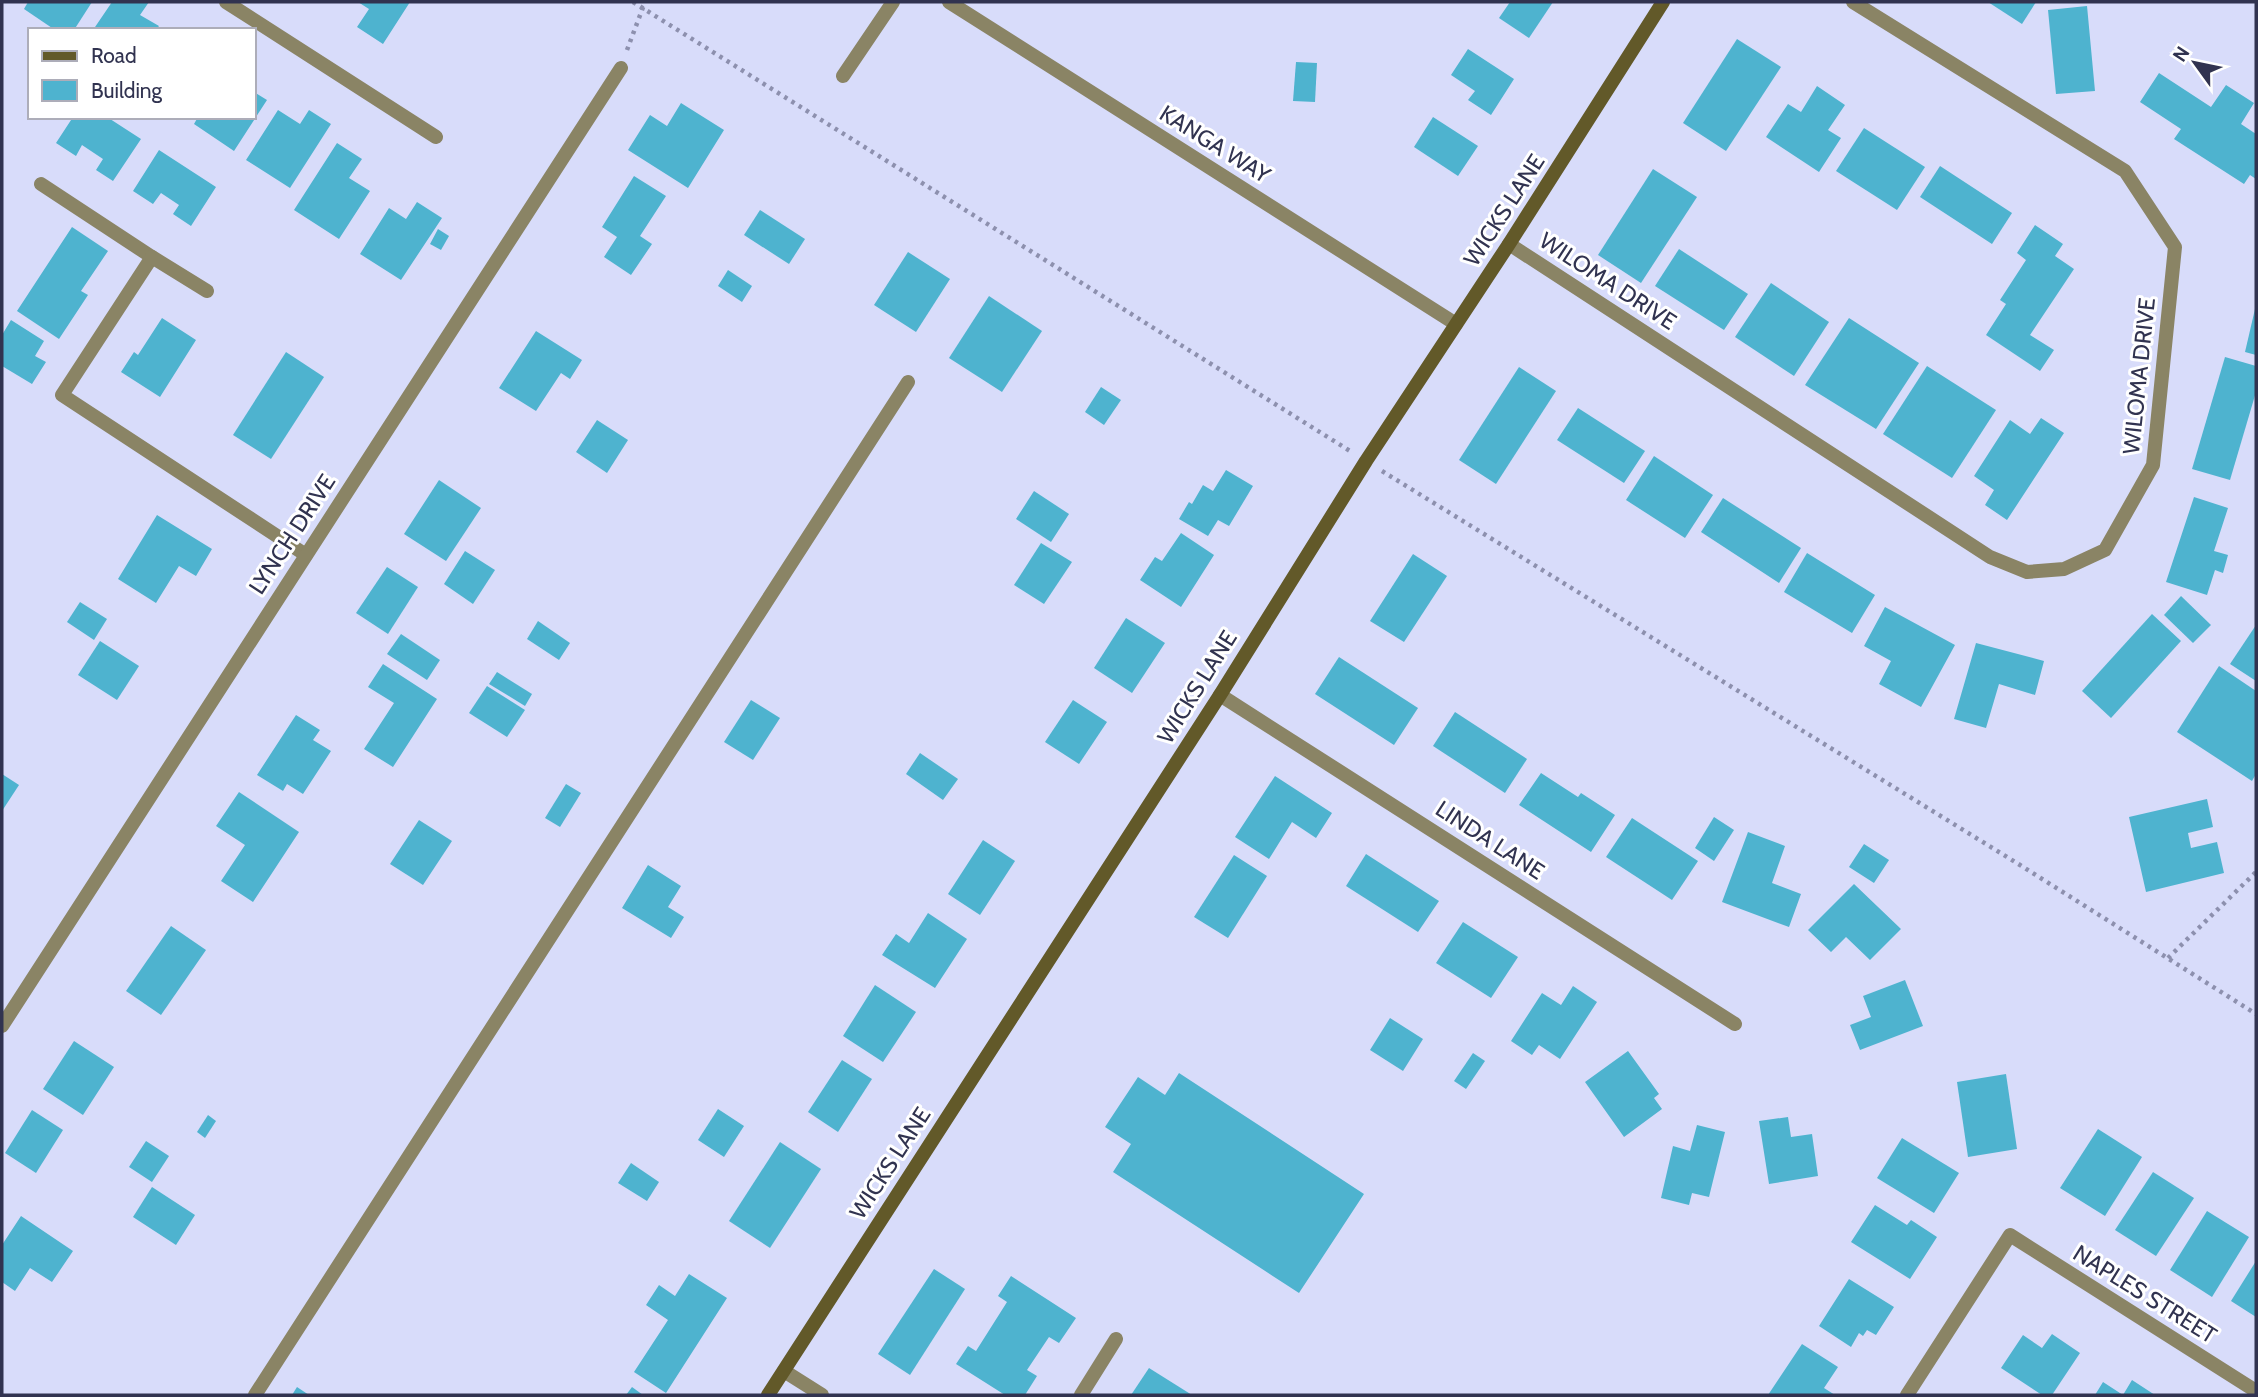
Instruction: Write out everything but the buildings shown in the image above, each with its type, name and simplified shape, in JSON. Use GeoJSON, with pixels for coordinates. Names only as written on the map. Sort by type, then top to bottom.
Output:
{"type":"FeatureCollection","features":[{"type":"Feature","properties":{"kind":"street"},"geometry":{"type":"LineString","coordinates":[[226,2],[436,137]]}},
{"type":"Feature","properties":{"kind":"street"},"geometry":{"type":"LineString","coordinates":[[843,76],[893,2]]}},
{"type":"Feature","properties":{"kind":"street","name":"KANGA WAY"},"geometry":{"type":"LineString","coordinates":[[949,2],[1456,324]]}},
{"type":"Feature","properties":{"kind":"street","name":"WICKS LANE"},"geometry":{"type":"LineString","coordinates":[[768,1395],[1663,2]]}},
{"type":"Feature","properties":{"kind":"street","name":"WILOMA DRIVE"},"geometry":{"type":"LineString","coordinates":[[1509,244],[1990,557],[2027,572],[2064,569],[2105,550],[2154,465],[2175,247],[2124,171],[1853,2]]}},
{"type":"Feature","properties":{"kind":"street","name":"LYNCH DRIVE"},"geometry":{"type":"LineString","coordinates":[[2,1026],[621,68]]}},
{"type":"Feature","properties":{"kind":"street"},"geometry":{"type":"LineString","coordinates":[[41,184],[207,292]]}},
{"type":"Feature","properties":{"kind":"street"},"geometry":{"type":"LineString","coordinates":[[152,257],[62,395],[306,555]]}},
{"type":"Feature","properties":{"kind":"street"},"geometry":{"type":"LineString","coordinates":[[256,1395],[908,382]]}},
{"type":"Feature","properties":{"kind":"street","name":"LINDA LANE"},"geometry":{"type":"LineString","coordinates":[[1220,695],[1735,1024]]}},
{"type":"Feature","properties":{"kind":"street","name":"NAPLES STREET"},"geometry":{"type":"LineString","coordinates":[[1907,1395],[2010,1236],[2256,1391]]}},
{"type":"Feature","properties":{"kind":"street"},"geometry":{"type":"LineString","coordinates":[[1081,1395],[1116,1339]]}},
{"type":"Feature","properties":{"kind":"street"},"geometry":{"type":"LineString","coordinates":[[784,1371],[822,1395]]}},
{"type":"Feature","properties":{"kind":"path"},"geometry":{"type":"LineString","coordinates":[[634,2],[643,4],[1366,461],[2256,1014]]}},
{"type":"Feature","properties":{"kind":"path"},"geometry":{"type":"LineString","coordinates":[[621,68],[643,4]]}},
{"type":"Feature","properties":{"kind":"path"},"geometry":{"type":"LineString","coordinates":[[2168,958],[2256,872]]}}]}
